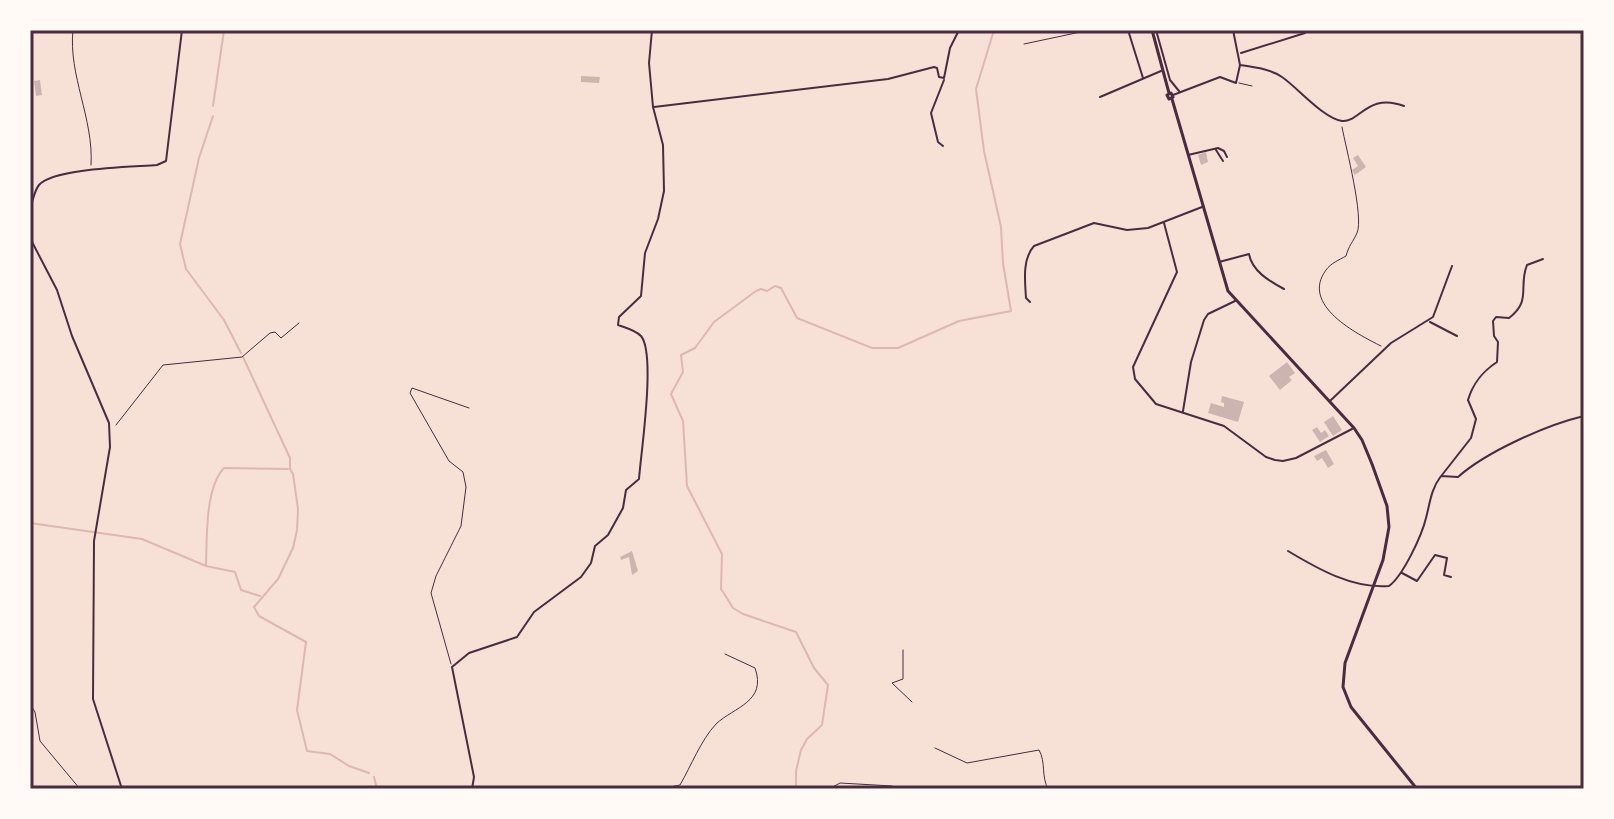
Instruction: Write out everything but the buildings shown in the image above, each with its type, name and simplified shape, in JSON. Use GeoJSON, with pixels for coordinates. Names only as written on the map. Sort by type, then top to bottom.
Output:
{"type":"FeatureCollection","features":[{"type":"Feature","properties":{"kind":"street"},"geometry":{"type":"LineString","coordinates":[[30,209],[41,182],[89,169],[157,165],[166,161],[182,30]]}},
{"type":"Feature","properties":{"kind":"street"},"geometry":{"type":"LineString","coordinates":[[472,789],[474,777],[452,667],[469,653],[517,637],[534,612],[581,577],[591,563],[595,546],[608,535],[623,508],[626,490],[639,479],[647,351],[642,337],[618,325],[619,317],[641,296],[645,253],[662,206],[663,145],[653,107],[649,63],[652,30]]}},
{"type":"Feature","properties":{"kind":"street"},"geometry":{"type":"LineString","coordinates":[[943,146],[938,142],[931,110],[941,92],[950,48],[959,30]]}},
{"type":"Feature","properties":{"kind":"street"},"geometry":{"type":"LineString","coordinates":[[1128,30],[1143,78]]}},
{"type":"Feature","properties":{"kind":"street"},"geometry":{"type":"LineString","coordinates":[[1154,30],[1224,282],[1235,301],[1354,428],[1366,449],[1389,515],[1388,539],[1344,669],[1343,687],[1347,700],[1417,789]]}},
{"type":"Feature","properties":{"kind":"street"},"geometry":{"type":"LineString","coordinates":[[1154,30],[1170,80],[1179,93]]}},
{"type":"Feature","properties":{"kind":"street"},"geometry":{"type":"LineString","coordinates":[[1171,96],[1220,77],[1236,82],[1240,65],[1233,30]]}},
{"type":"Feature","properties":{"kind":"street"},"geometry":{"type":"LineString","coordinates":[[1239,54],[1305,33]]}},
{"type":"Feature","properties":{"kind":"street"},"geometry":{"type":"LineString","coordinates":[[1240,65],[1278,74],[1340,121],[1349,120],[1379,103],[1404,106]]}},
{"type":"Feature","properties":{"kind":"street"},"geometry":{"type":"LineString","coordinates":[[653,107],[888,79],[934,67],[939,77],[944,78]]}},
{"type":"Feature","properties":{"kind":"street"},"geometry":{"type":"LineString","coordinates":[[1100,97],[1163,70]]}},
{"type":"Feature","properties":{"kind":"street"},"geometry":{"type":"LineString","coordinates":[[1187,155],[1215,149],[1224,151],[1227,157]]}},
{"type":"Feature","properties":{"kind":"street"},"geometry":{"type":"LineString","coordinates":[[1215,149],[1223,161]]}},
{"type":"Feature","properties":{"kind":"street"},"geometry":{"type":"LineString","coordinates":[[1030,302],[1026,298],[1024,276],[1029,251],[1034,246],[1094,223],[1127,230],[1148,228],[1202,207]]}},
{"type":"Feature","properties":{"kind":"street"},"geometry":{"type":"LineString","coordinates":[[1164,223],[1177,272],[1133,367],[1135,379],[1156,404],[1224,426],[1266,457],[1283,461],[1296,458],[1354,428]]}},
{"type":"Feature","properties":{"kind":"street"},"geometry":{"type":"LineString","coordinates":[[30,238],[57,290],[110,427],[95,533],[93,699],[122,789]]}},
{"type":"Feature","properties":{"kind":"street"},"geometry":{"type":"LineString","coordinates":[[1218,262],[1249,254],[1253,265],[1284,289]]}},
{"type":"Feature","properties":{"kind":"street"},"geometry":{"type":"LineString","coordinates":[[1288,551],[1327,573],[1374,586],[1392,584],[1425,523],[1433,490],[1471,438],[1476,419],[1469,404],[1469,395],[1480,375],[1497,362],[1498,342],[1494,336],[1493,321],[1496,317],[1509,318],[1517,312],[1524,300],[1523,275],[1527,265],[1543,259]]}},
{"type":"Feature","properties":{"kind":"street"},"geometry":{"type":"LineString","coordinates":[[1328,402],[1386,347],[1433,317],[1452,266]]}},
{"type":"Feature","properties":{"kind":"street"},"geometry":{"type":"LineString","coordinates":[[1182,413],[1191,362],[1204,320],[1208,314],[1235,301]]}},
{"type":"Feature","properties":{"kind":"street"},"geometry":{"type":"LineString","coordinates":[[1429,321],[1457,336]]}},
{"type":"Feature","properties":{"kind":"street"},"geometry":{"type":"LineString","coordinates":[[1441,476],[1458,477],[1469,467],[1483,462],[1516,441],[1584,416]]}},
{"type":"Feature","properties":{"kind":"street"},"geometry":{"type":"LineString","coordinates":[[1401,572],[1417,581],[1435,555],[1447,558],[1444,575],[1451,577]]}},
{"type":"Feature","properties":{"kind":"lane"},"geometry":{"type":"LineString","coordinates":[[1236,82],[1252,86]]}},
{"type":"Feature","properties":{"kind":"lane"},"geometry":{"type":"LineString","coordinates":[[452,667],[431,593],[461,526],[466,487],[463,472],[449,461],[410,393],[413,387],[469,408]]}},
{"type":"Feature","properties":{"kind":"lane"},"geometry":{"type":"LineString","coordinates":[[660,789],[680,785],[716,724],[742,707],[756,689],[758,678],[755,668],[725,654]]}},
{"type":"Feature","properties":{"kind":"path"},"geometry":{"type":"LineString","coordinates":[[73,30],[72,59],[80,86],[91,159],[89,169]]}},
{"type":"Feature","properties":{"kind":"path"},"geometry":{"type":"LineString","coordinates":[[1024,44],[1090,30]]}},
{"type":"Feature","properties":{"kind":"path"},"geometry":{"type":"LineString","coordinates":[[1340,121],[1359,214],[1358,231],[1344,258],[1327,268],[1323,275],[1322,294],[1338,322],[1386,347]]}},
{"type":"Feature","properties":{"kind":"path"},"geometry":{"type":"LineString","coordinates":[[110,427],[116,424],[163,365],[242,357],[270,333],[275,332],[281,338],[299,323]]}},
{"type":"Feature","properties":{"kind":"path"},"geometry":{"type":"LineString","coordinates":[[903,650],[903,679],[892,683],[912,702]]}},
{"type":"Feature","properties":{"kind":"path"},"geometry":{"type":"LineString","coordinates":[[30,704],[35,712],[40,741],[80,789]]}},
{"type":"Feature","properties":{"kind":"path"},"geometry":{"type":"LineString","coordinates":[[935,748],[967,763],[1037,749],[1043,758],[1048,789]]}},
{"type":"Feature","properties":{"kind":"path"},"geometry":{"type":"LineString","coordinates":[[829,789],[840,783],[892,786]]}},
{"type":"Feature","properties":{"kind":"waterway"},"geometry":{"type":"LineString","coordinates":[[213,106],[224,30]]}},
{"type":"Feature","properties":{"kind":"waterway"},"geometry":{"type":"LineString","coordinates":[[796,789],[801,750],[807,739],[822,725],[828,685],[814,668],[796,632],[743,614],[733,608],[721,589],[722,554],[687,486],[683,421],[671,394],[683,372],[681,355],[695,348],[714,322],[756,291],[767,291],[775,286],[781,288],[797,318],[872,348],[898,348],[959,321],[1011,311],[1001,227],[984,151],[976,89],[994,30]]}},
{"type":"Feature","properties":{"kind":"waterway"},"geometry":{"type":"LineString","coordinates":[[213,116],[199,158],[180,244],[186,269],[224,320],[241,353]]}},
{"type":"Feature","properties":{"kind":"waterway"},"geometry":{"type":"LineString","coordinates":[[243,357],[290,458],[298,509],[293,548],[278,579],[254,607],[259,616],[306,642],[297,710],[307,751],[330,754],[349,766],[369,773]]}},
{"type":"Feature","properties":{"kind":"waterway"},"geometry":{"type":"LineString","coordinates":[[206,565],[210,500],[224,468],[288,469]]}},
{"type":"Feature","properties":{"kind":"waterway"},"geometry":{"type":"LineString","coordinates":[[30,523],[142,539],[206,566],[235,572],[241,590],[260,596]]}},
{"type":"Feature","properties":{"kind":"waterway"},"geometry":{"type":"LineString","coordinates":[[374,777],[377,789]]}}]}
